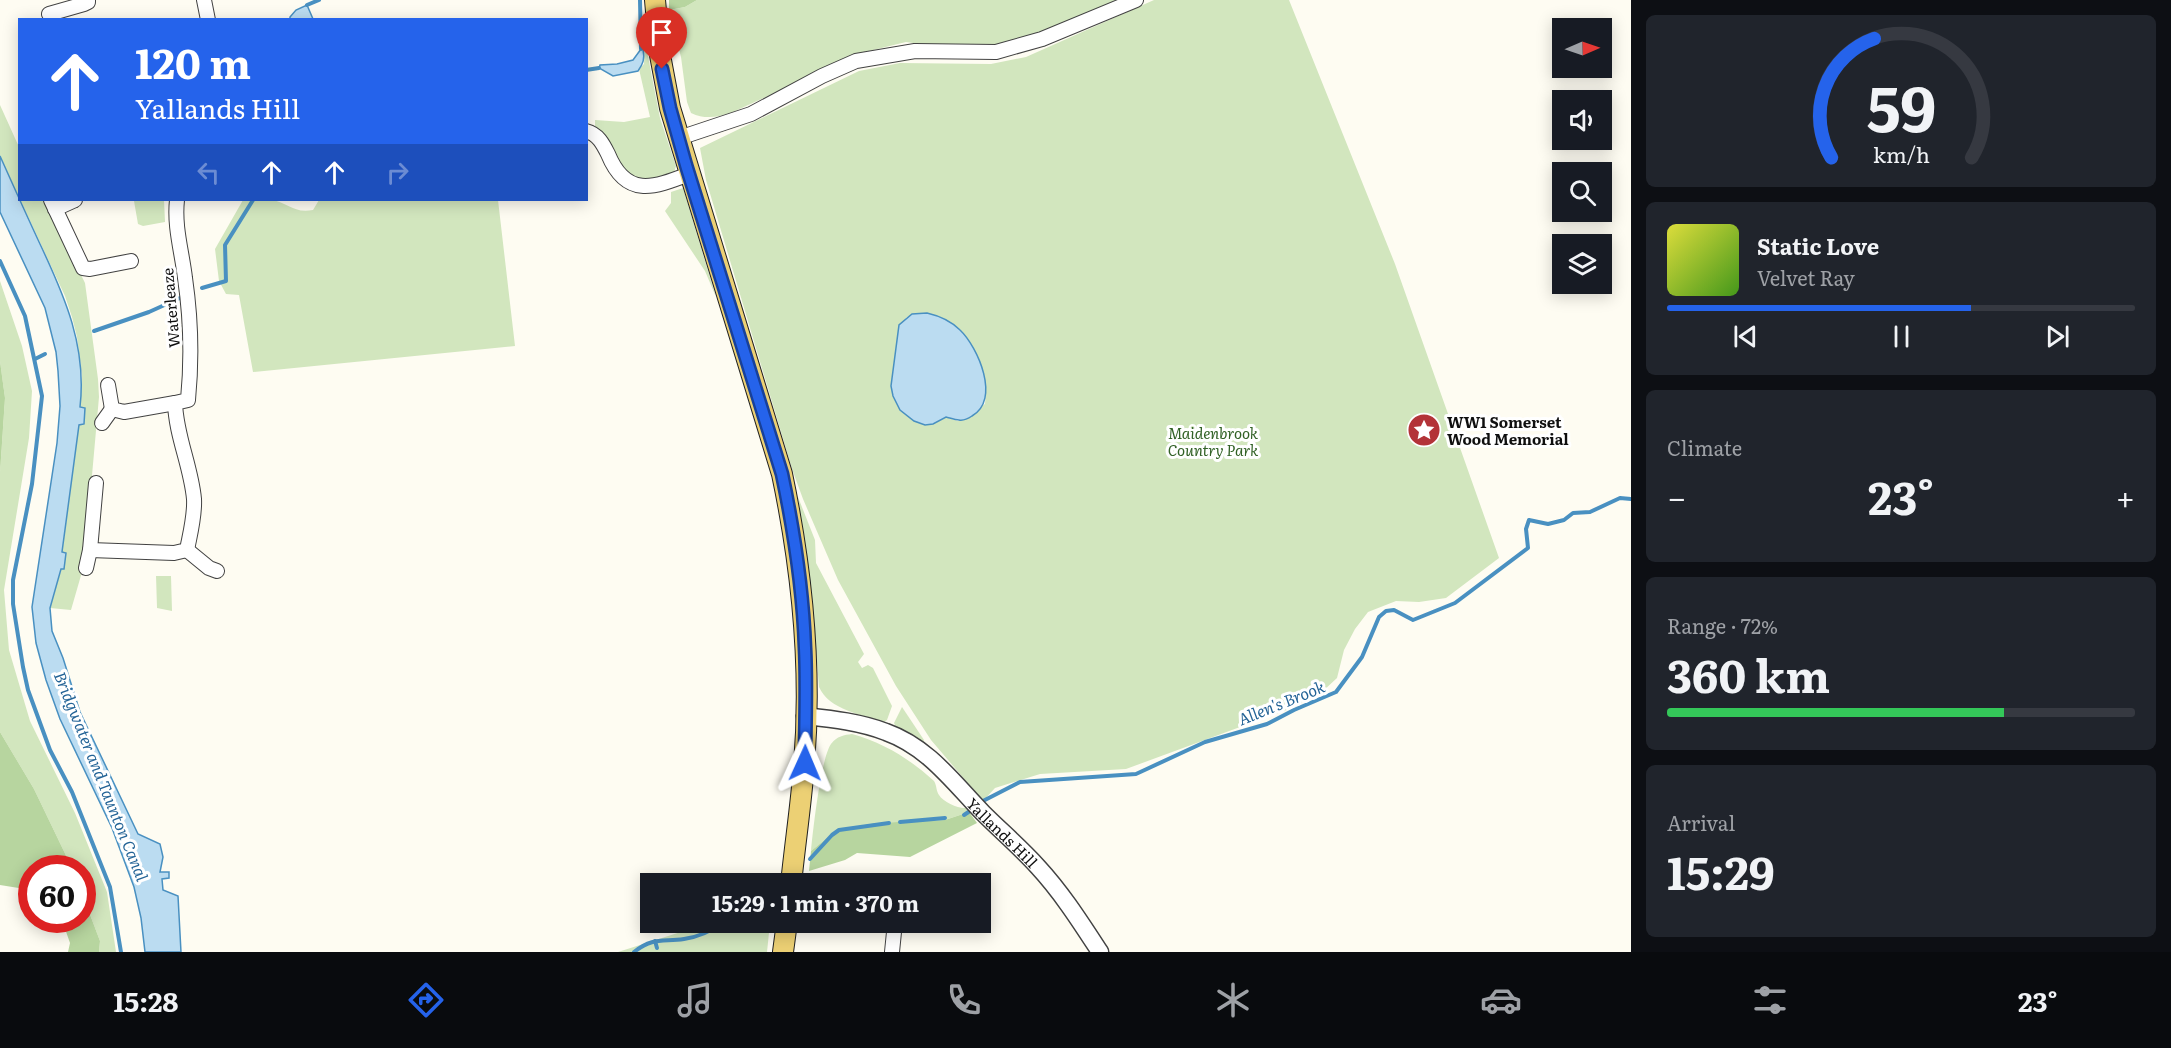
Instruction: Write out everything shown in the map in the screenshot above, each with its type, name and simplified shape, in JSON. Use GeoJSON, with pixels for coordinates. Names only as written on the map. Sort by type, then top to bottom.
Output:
{"type":"FeatureCollection","features":[{"type":"Feature","properties":{"kind":"main road"},"geometry":{"type":"LineString","coordinates":[[655,0],[663,73],[679,138],[782,474],[794,530],[802,593],[805,649],[805,763],[792,873]]}},
{"type":"Feature","properties":{"kind":"main road"},"geometry":{"type":"LineString","coordinates":[[783,952],[786,933]]}},
{"type":"Feature","properties":{"kind":"street"},"geometry":{"type":"LineString","coordinates":[[49,14],[84,4],[88,0]]}},
{"type":"Feature","properties":{"kind":"street"},"geometry":{"type":"LineString","coordinates":[[204,0],[208,18]]}},
{"type":"Feature","properties":{"kind":"street"},"geometry":{"type":"LineString","coordinates":[[679,138],[751,114],[822,76],[856,61],[915,51],[996,52],[1042,39],[1136,0]]}},
{"type":"Feature","properties":{"kind":"street"},"geometry":{"type":"LineString","coordinates":[[588,132],[598,138],[621,178],[635,185],[645,187],[666,183],[689,174]]}},
{"type":"Feature","properties":{"kind":"street"},"geometry":{"type":"LineString","coordinates":[[70,201],[53,204],[83,268],[90,269],[131,261]]}},
{"type":"Feature","properties":{"kind":"street","name":"Waterleaze"},"geometry":{"type":"LineString","coordinates":[[175,403],[188,400],[191,357],[186,280],[176,224],[177,201]]}},
{"type":"Feature","properties":{"kind":"street"},"geometry":{"type":"LineString","coordinates":[[102,423],[112,409],[108,385]]}},
{"type":"Feature","properties":{"kind":"street"},"geometry":{"type":"LineString","coordinates":[[112,409],[124,412],[175,403],[175,419],[194,502],[187,550]]}},
{"type":"Feature","properties":{"kind":"street"},"geometry":{"type":"LineString","coordinates":[[86,568],[90,550],[96,483]]}},
{"type":"Feature","properties":{"kind":"street"},"geometry":{"type":"LineString","coordinates":[[90,550],[174,553],[187,550]]}},
{"type":"Feature","properties":{"kind":"street"},"geometry":{"type":"LineString","coordinates":[[187,550],[209,568],[217,571]]}},
{"type":"Feature","properties":{"kind":"street","name":"Yallands Hill"},"geometry":{"type":"LineString","coordinates":[[805,716],[859,724],[887,732],[924,752],[950,775],[976,806],[1038,868],[1063,898],[1100,952]]}},
{"type":"Feature","properties":{"kind":"street"},"geometry":{"type":"LineString","coordinates":[[892,952],[894,933]]}},
{"type":"Feature","properties":{"kind":"green space"},"geometry":{"type":"Polygon","coordinates":[[[669,0],[697,0],[685,7],[669,10],[669,0]]]}},
{"type":"Feature","properties":{"kind":"green space"},"geometry":{"type":"Polygon","coordinates":[[[697,0],[1125,0],[1035,37],[1001,46],[928,45],[906,42],[861,53],[733,112],[707,117],[691,113],[687,102],[681,57],[669,10],[685,7],[697,0]]]}},
{"type":"Feature","properties":{"kind":"green space","name":"Maidenbrook Country Park"},"geometry":{"type":"Polygon","coordinates":[[[1154,0],[1289,0],[1395,264],[1499,558],[1446,598],[1419,602],[1396,601],[1368,612],[1355,629],[1344,650],[1337,678],[1323,691],[1289,709],[1126,769],[1040,774],[995,788],[983,801],[931,740],[896,686],[838,580],[792,469],[706,180],[700,148],[859,71],[900,63],[991,64],[1026,57],[1154,0]],[[920,313],[907,317],[899,326],[891,386],[933,424],[946,417],[958,421],[985,404],[983,374],[971,344],[949,322],[936,315],[920,313]]]}},
{"type":"Feature","properties":{"kind":"green space"},"geometry":{"type":"Polygon","coordinates":[[[645,41],[660,118],[676,166],[674,173],[645,183],[622,172],[606,139],[595,126],[595,120],[624,122],[650,117],[639,69],[644,64],[645,41]]]}},
{"type":"Feature","properties":{"kind":"green space"},"geometry":{"type":"Polygon","coordinates":[[[0,105],[18,145],[18,195],[0,156],[0,105]]]}},
{"type":"Feature","properties":{"kind":"green space"},"geometry":{"type":"Polygon","coordinates":[[[683,188],[716,297],[705,271],[665,211],[671,203],[671,192],[683,188]]]}},
{"type":"Feature","properties":{"kind":"green space"},"geometry":{"type":"Polygon","coordinates":[[[20,201],[44,201],[85,283],[98,379],[99,397],[84,565],[71,610],[50,608],[66,553],[62,553],[79,424],[84,424],[80,407],[82,376],[77,337],[65,296],[20,201]]]}},
{"type":"Feature","properties":{"kind":"green space"},"geometry":{"type":"Polygon","coordinates":[[[134,201],[164,201],[165,222],[143,226],[138,224],[134,201]]]}},
{"type":"Feature","properties":{"kind":"green space"},"geometry":{"type":"Polygon","coordinates":[[[242,201],[277,201],[306,211],[313,210],[318,201],[498,201],[515,346],[253,372],[239,295],[226,294],[219,281],[215,249],[242,201]]]}},
{"type":"Feature","properties":{"kind":"green space"},"geometry":{"type":"Polygon","coordinates":[[[0,281],[22,346],[32,391],[29,438],[4,590],[9,650],[30,721],[75,813],[92,855],[66,855],[34,789],[0,732],[0,473],[5,398],[0,361],[0,281]]]}},
{"type":"Feature","properties":{"kind":"green space"},"geometry":{"type":"Polygon","coordinates":[[[0,361],[5,398],[0,473],[0,361]]]}},
{"type":"Feature","properties":{"kind":"green space"},"geometry":{"type":"Polygon","coordinates":[[[798,497],[815,540],[816,563],[864,654],[858,662],[862,668],[868,665],[873,668],[892,706],[884,722],[838,706],[824,695],[819,687],[811,590],[798,497]]]}},
{"type":"Feature","properties":{"kind":"green space"},"geometry":{"type":"Polygon","coordinates":[[[156,576],[171,576],[172,611],[157,608],[156,576]]]}},
{"type":"Feature","properties":{"kind":"green space"},"geometry":{"type":"Polygon","coordinates":[[[902,707],[924,740],[923,744],[896,728],[894,723],[902,707]]]}},
{"type":"Feature","properties":{"kind":"green space"},"geometry":{"type":"Polygon","coordinates":[[[0,732],[34,789],[66,855],[18,855],[18,888],[0,885],[0,732]]]}},
{"type":"Feature","properties":{"kind":"green space"},"geometry":{"type":"Polygon","coordinates":[[[852,734],[886,747],[906,759],[934,781],[941,798],[955,806],[966,808],[969,812],[945,820],[874,823],[838,829],[811,851],[818,795],[827,752],[836,739],[852,734]]]}},
{"type":"Feature","properties":{"kind":"green space"},"geometry":{"type":"Polygon","coordinates":[[[969,812],[977,823],[910,857],[857,853],[845,860],[809,871],[811,851],[838,829],[874,823],[945,820],[969,812]]]}},
{"type":"Feature","properties":{"kind":"green space"},"geometry":{"type":"Polygon","coordinates":[[[96,865],[107,892],[116,952],[99,952],[100,941],[96,930],[96,865]]]}},
{"type":"Feature","properties":{"kind":"green space"},"geometry":{"type":"Polygon","coordinates":[[[96,930],[100,941],[99,952],[68,952],[70,943],[67,933],[96,933],[96,930]]]}},
{"type":"Feature","properties":{"kind":"green space"},"geometry":{"type":"Polygon","coordinates":[[[678,933],[769,933],[767,952],[618,952],[678,933]]]}},
{"type":"Feature","properties":{"kind":"water"},"geometry":{"type":"Polygon","coordinates":[[[307,5],[313,18],[290,18],[296,10],[307,5]]]}},
{"type":"Feature","properties":{"kind":"water"},"geometry":{"type":"Polygon","coordinates":[[[643,49],[644,59],[638,71],[613,76],[599,68],[600,65],[633,60],[643,49]]]}},
{"type":"Feature","properties":{"kind":"water","name":"Bridgwater and Taunton Canal"},"geometry":{"type":"Polygon","coordinates":[[[0,156],[18,196],[18,201],[20,201],[49,264],[72,323],[80,364],[80,407],[85,408],[84,424],[79,425],[62,552],[66,553],[64,569],[61,569],[50,608],[52,631],[80,712],[138,834],[160,844],[163,857],[160,872],[169,872],[169,878],[162,879],[163,890],[178,896],[181,952],[145,952],[134,887],[112,828],[60,719],[36,643],[32,607],[57,443],[60,406],[58,371],[56,352],[45,308],[0,212],[0,156]]]}},
{"type":"Feature","properties":{"kind":"water"},"geometry":{"type":"Polygon","coordinates":[[[927,313],[945,319],[957,327],[974,348],[984,373],[985,398],[981,408],[966,419],[957,420],[946,417],[933,424],[925,425],[914,421],[900,410],[893,396],[891,386],[899,325],[912,314],[927,313]]]}},
{"type":"Feature","properties":{"kind":"waterway"},"geometry":{"type":"LineString","coordinates":[[307,5],[319,0]]}},
{"type":"Feature","properties":{"kind":"waterway"},"geometry":{"type":"LineString","coordinates":[[640,0],[641,49]]}},
{"type":"Feature","properties":{"kind":"waterway"},"geometry":{"type":"LineString","coordinates":[[588,70],[599,68]]}},
{"type":"Feature","properties":{"kind":"waterway"},"geometry":{"type":"LineString","coordinates":[[202,288],[226,281],[225,245],[252,201]]}},
{"type":"Feature","properties":{"kind":"waterway"},"geometry":{"type":"LineString","coordinates":[[0,261],[25,316],[42,396],[32,484],[13,580],[13,604],[23,667],[28,690],[50,750],[72,792],[110,887],[121,952]]}},
{"type":"Feature","properties":{"kind":"waterway"},"geometry":{"type":"LineString","coordinates":[[94,331],[149,312],[180,298]]}},
{"type":"Feature","properties":{"kind":"waterway"},"geometry":{"type":"LineString","coordinates":[[35,359],[45,354]]}},
{"type":"Feature","properties":{"kind":"waterway","name":"Allen's Brook"},"geometry":{"type":"LineString","coordinates":[[981,802],[1020,782],[1136,774],[1205,742],[1267,724],[1336,692],[1362,657],[1379,617],[1386,611],[1394,610],[1413,620],[1455,603],[1528,548],[1526,529],[1529,520],[1548,524],[1564,520],[1573,513],[1590,512],[1620,498],[1631,499]]}},
{"type":"Feature","properties":{"kind":"waterway","name":"Allen's Brook"},"geometry":{"type":"LineString","coordinates":[[964,815],[973,809]]}},
{"type":"Feature","properties":{"kind":"waterway","name":"Allen's Brook"},"geometry":{"type":"LineString","coordinates":[[900,822],[945,818]]}},
{"type":"Feature","properties":{"kind":"waterway","name":"Allen's Brook"},"geometry":{"type":"LineString","coordinates":[[810,859],[839,830],[889,823]]}},
{"type":"Feature","properties":{"kind":"waterway","name":"Allen's Brook"},"geometry":{"type":"LineString","coordinates":[[634,952],[652,942],[684,939],[704,933]]}},
{"type":"Feature","properties":{"kind":"waterway","name":"Allen's Brook"},"geometry":{"type":"LineString","coordinates":[[655,941],[657,948]]}},
{"type":"Feature","properties":{"kind":"place","name":"WW1 Somerset Wood Memorial"},"geometry":{"type":"Point","coordinates":[1424,430]}},
{"type":"Feature","properties":{"kind":"route"},"geometry":{"type":"LineString","coordinates":[[662,69],[686,165],[782,474],[794,530],[802,593],[805,649],[805,763]]}}]}
